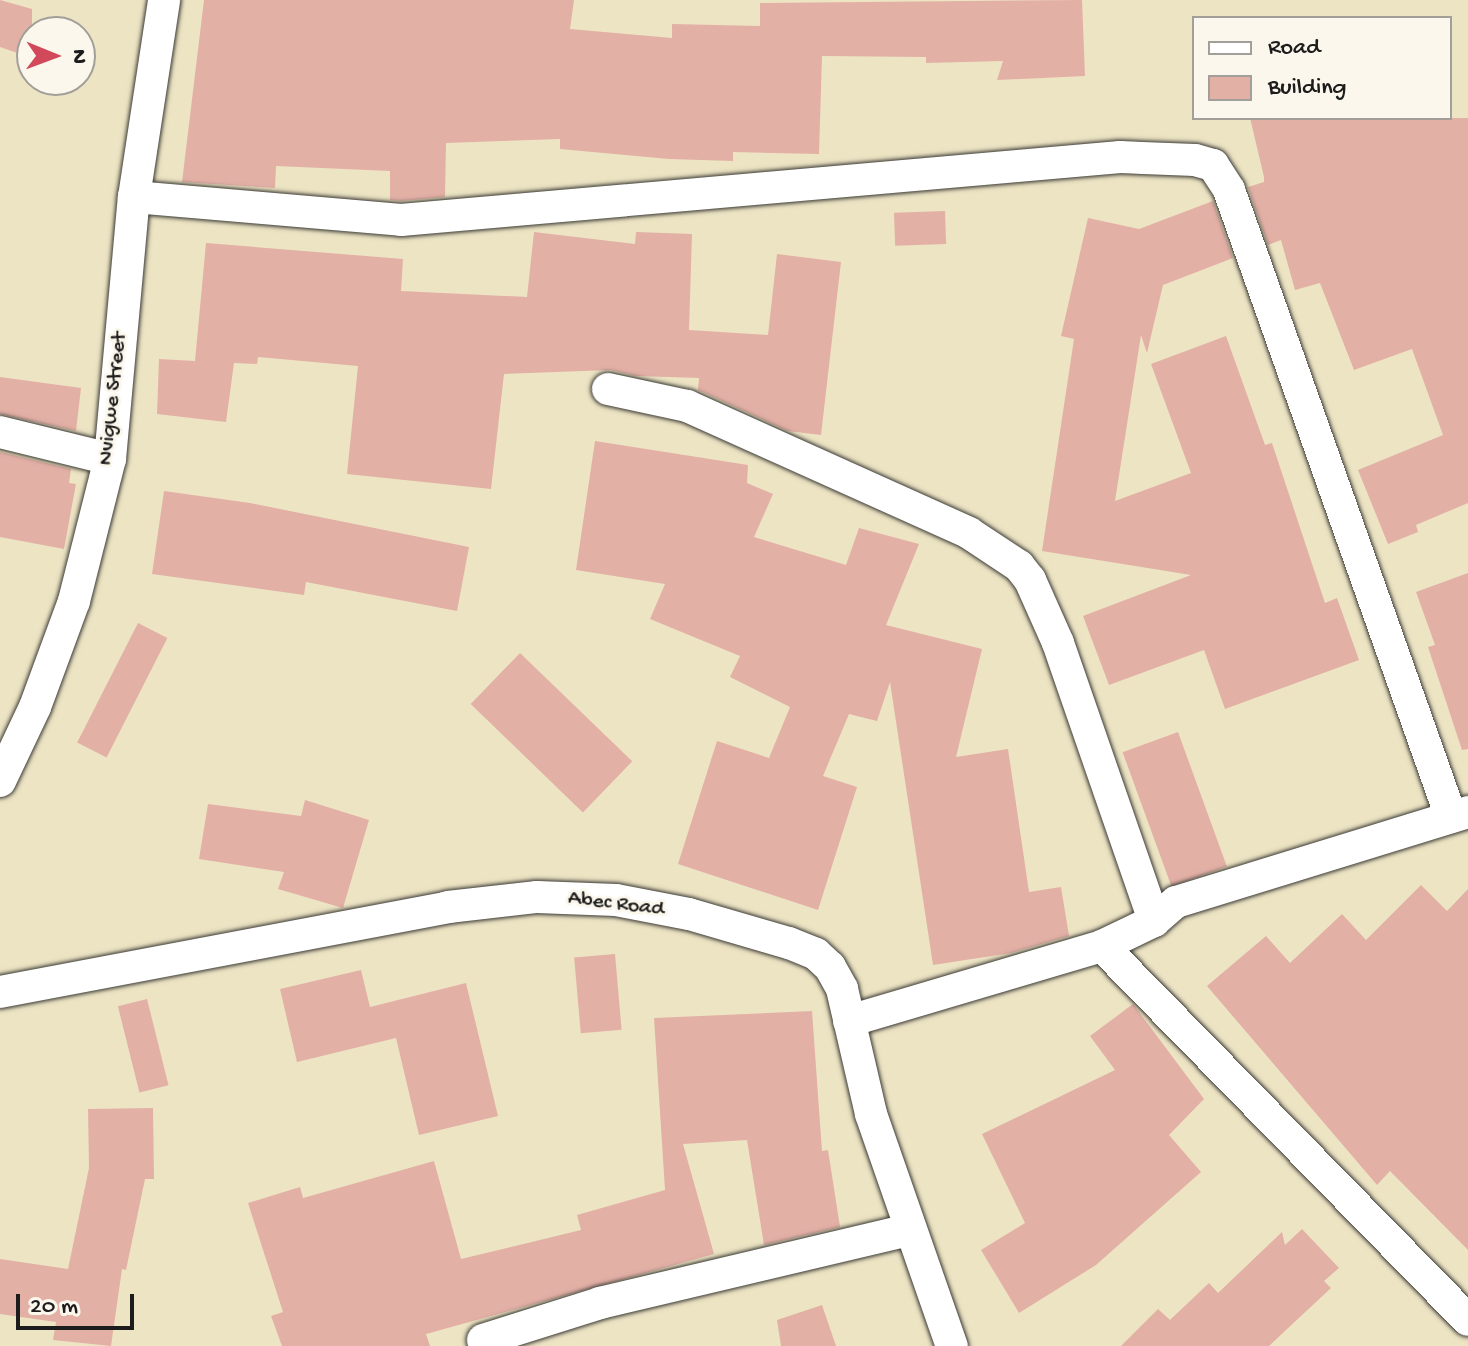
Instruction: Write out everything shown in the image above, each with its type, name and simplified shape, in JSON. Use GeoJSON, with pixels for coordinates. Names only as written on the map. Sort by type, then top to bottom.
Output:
{"type":"FeatureCollection","features":[{"type":"Feature","properties":{"kind":"street","name":"Nvigwe Street"},"geometry":{"type":"LineString","coordinates":[[0,781],[35,707],[74,601],[110,459],[134,197],[164,0]]}},
{"type":"Feature","properties":{"kind":"street"},"geometry":{"type":"LineString","coordinates":[[134,197],[401,220],[1120,157],[1195,160],[1213,165],[1222,174],[1460,814],[1176,902],[1154,921],[1102,946],[849,1021]]}},
{"type":"Feature","properties":{"kind":"street"},"geometry":{"type":"LineString","coordinates":[[608,389],[687,406],[969,533],[1019,566],[1030,580],[1058,643],[1154,921]]}},
{"type":"Feature","properties":{"kind":"street"},"geometry":{"type":"LineString","coordinates":[[0,432],[110,459]]}},
{"type":"Feature","properties":{"kind":"street","name":"Abec Road"},"geometry":{"type":"LineString","coordinates":[[0,992],[448,907],[537,897],[616,900],[689,914],[816,954],[830,967],[842,989],[871,1114],[952,1346]]}},
{"type":"Feature","properties":{"kind":"street"},"geometry":{"type":"LineString","coordinates":[[1102,946],[1468,1320]]}},
{"type":"Feature","properties":{"kind":"street"},"geometry":{"type":"LineString","coordinates":[[483,1340],[600,1303],[909,1230]]}},
{"type":"Feature","properties":{"kind":"building"},"geometry":{"type":"Polygon","coordinates":[[[0,0],[32,9],[32,16],[16,16],[16,52],[0,47],[0,0]]]}},
{"type":"Feature","properties":{"kind":"building"},"geometry":{"type":"Polygon","coordinates":[[[204,0],[574,0],[570,29],[672,38],[672,24],[760,26],[760,3],[1082,0],[1085,76],[997,80],[1003,61],[926,63],[926,57],[822,56],[819,154],[733,152],[733,161],[669,159],[560,149],[560,139],[446,143],[445,197],[401,201],[390,200],[390,171],[276,166],[275,188],[182,182],[204,0]]]}},
{"type":"Feature","properties":{"kind":"building"},"geometry":{"type":"Polygon","coordinates":[[[1468,118],[1468,503],[1416,525],[1418,532],[1388,544],[1358,470],[1443,435],[1412,349],[1354,370],[1320,283],[1295,290],[1281,240],[1268,245],[1248,187],[1264,182],[1250,120],[1468,118]]]}},
{"type":"Feature","properties":{"kind":"building"},"geometry":{"type":"Polygon","coordinates":[[[1213,201],[1233,258],[1163,285],[1147,353],[1141,335],[1115,501],[1191,473],[1151,364],[1226,336],[1265,445],[1272,443],[1325,603],[1337,598],[1359,660],[1225,709],[1204,650],[1109,685],[1083,616],[1191,575],[1042,551],[1074,339],[1061,336],[1088,218],[1139,229],[1213,201]]]}},
{"type":"Feature","properties":{"kind":"building"},"geometry":{"type":"Polygon","coordinates":[[[945,211],[946,244],[895,246],[894,213],[945,211]]]}},
{"type":"Feature","properties":{"kind":"building"},"geometry":{"type":"Polygon","coordinates":[[[534,232],[635,244],[636,232],[692,234],[689,330],[768,335],[777,254],[841,262],[821,435],[788,431],[698,390],[699,378],[636,376],[611,370],[504,374],[491,489],[347,474],[358,366],[258,357],[257,364],[234,363],[226,422],[157,414],[159,359],[195,361],[206,243],[403,259],[401,291],[527,297],[534,232]]]}},
{"type":"Feature","properties":{"kind":"building"},"geometry":{"type":"Polygon","coordinates":[[[0,377],[81,388],[76,431],[0,414],[0,377]]]}},
{"type":"Feature","properties":{"kind":"building"},"geometry":{"type":"Polygon","coordinates":[[[595,441],[748,465],[747,483],[773,494],[754,537],[846,565],[859,528],[919,544],[886,625],[982,649],[956,757],[1008,749],[1029,892],[1061,887],[1069,936],[1011,953],[933,965],[890,682],[877,721],[849,714],[823,776],[857,787],[818,910],[678,864],[717,741],[769,758],[790,707],[730,677],[740,656],[650,619],[665,584],[576,570],[595,441]]]}},
{"type":"Feature","properties":{"kind":"building"},"geometry":{"type":"Polygon","coordinates":[[[0,452],[71,469],[69,483],[76,484],[64,549],[0,537],[0,452]]]}},
{"type":"Feature","properties":{"kind":"building"},"geometry":{"type":"Polygon","coordinates":[[[164,491],[250,503],[469,547],[457,611],[306,582],[304,595],[152,574],[164,491]]]}},
{"type":"Feature","properties":{"kind":"building"},"geometry":{"type":"Polygon","coordinates":[[[1468,573],[1468,749],[1462,750],[1428,647],[1435,645],[1416,592],[1468,573]]]}},
{"type":"Feature","properties":{"kind":"building"},"geometry":{"type":"Polygon","coordinates":[[[138,623],[167,638],[107,757],[77,742],[138,623]]]}},
{"type":"Feature","properties":{"kind":"building"},"geometry":{"type":"Polygon","coordinates":[[[520,653],[632,761],[583,812],[471,704],[520,653]]]}},
{"type":"Feature","properties":{"kind":"building"},"geometry":{"type":"Polygon","coordinates":[[[1178,732],[1227,866],[1171,887],[1123,752],[1178,732]]]}},
{"type":"Feature","properties":{"kind":"building"},"geometry":{"type":"Polygon","coordinates":[[[305,800],[369,820],[343,908],[278,889],[284,872],[199,859],[208,804],[301,816],[305,800]]]}},
{"type":"Feature","properties":{"kind":"building"},"geometry":{"type":"Polygon","coordinates":[[[1421,885],[1447,911],[1468,889],[1468,1250],[1390,1171],[1377,1185],[1207,986],[1266,936],[1290,963],[1342,914],[1366,940],[1421,885]]]}},
{"type":"Feature","properties":{"kind":"building"},"geometry":{"type":"Polygon","coordinates":[[[615,954],[622,1030],[581,1033],[574,958],[615,954]]]}},
{"type":"Feature","properties":{"kind":"building"},"geometry":{"type":"Polygon","coordinates":[[[361,970],[370,1007],[466,983],[498,1116],[419,1135],[396,1038],[297,1062],[280,989],[361,970]]]}},
{"type":"Feature","properties":{"kind":"building"},"geometry":{"type":"Polygon","coordinates":[[[147,999],[169,1085],[139,1093],[118,1006],[147,999]]]}},
{"type":"Feature","properties":{"kind":"building"},"geometry":{"type":"Polygon","coordinates":[[[1133,1004],[1204,1099],[1169,1135],[1201,1172],[1096,1265],[1019,1313],[981,1250],[1025,1223],[982,1134],[1115,1070],[1090,1036],[1133,1004]]]}},
{"type":"Feature","properties":{"kind":"building"},"geometry":{"type":"Polygon","coordinates":[[[812,1011],[822,1151],[828,1150],[840,1227],[764,1245],[747,1140],[683,1144],[714,1254],[426,1334],[430,1346],[282,1346],[271,1316],[283,1312],[248,1203],[300,1187],[303,1198],[434,1161],[461,1259],[581,1230],[577,1215],[665,1190],[654,1018],[812,1011]]]}},
{"type":"Feature","properties":{"kind":"building"},"geometry":{"type":"Polygon","coordinates":[[[153,1108],[154,1179],[145,1179],[126,1270],[122,1269],[111,1346],[53,1340],[56,1322],[0,1314],[0,1259],[68,1269],[89,1168],[88,1109],[153,1108]]]}},
{"type":"Feature","properties":{"kind":"building"},"geometry":{"type":"Polygon","coordinates":[[[1302,1229],[1339,1268],[1324,1281],[1331,1288],[1269,1346],[1121,1346],[1158,1309],[1170,1320],[1209,1283],[1218,1293],[1282,1232],[1285,1245],[1302,1229]]]}},
{"type":"Feature","properties":{"kind":"building"},"geometry":{"type":"Polygon","coordinates":[[[822,1305],[836,1346],[781,1346],[777,1320],[822,1305]]]}}]}
